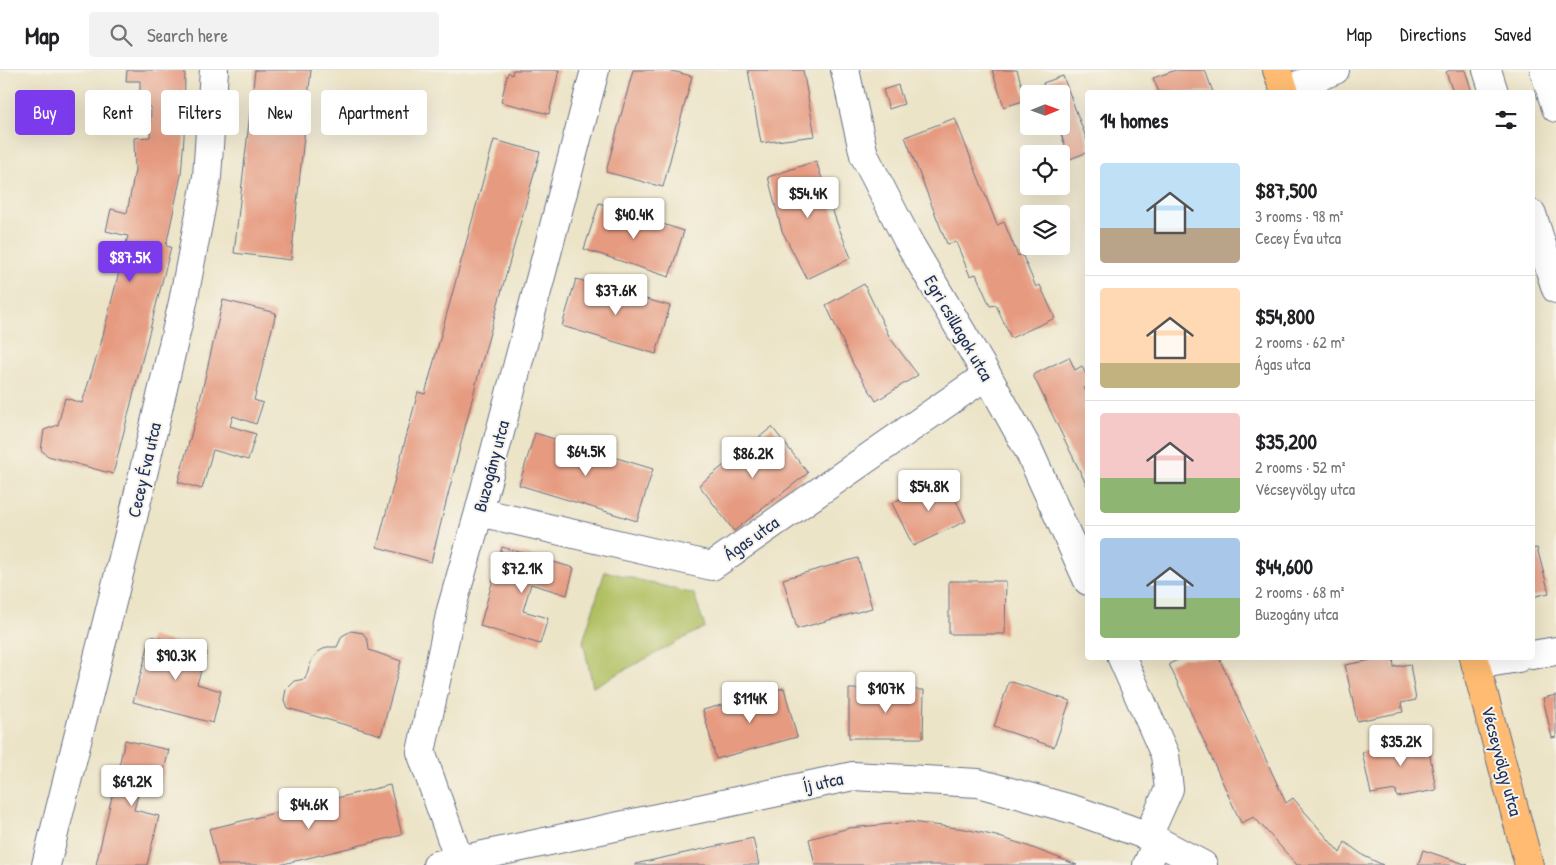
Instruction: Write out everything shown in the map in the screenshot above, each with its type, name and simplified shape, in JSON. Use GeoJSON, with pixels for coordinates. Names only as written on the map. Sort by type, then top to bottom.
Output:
{"type":"FeatureCollection","features":[{"type":"Feature","properties":{"kind":"main road","name":"Vécseyvölgy utca"},"geometry":{"type":"LineString","coordinates":[[1475,661],[1529,865]]}},
{"type":"Feature","properties":{"kind":"street","name":"Cecey Éva utca"},"geometry":{"type":"LineString","coordinates":[[46,865],[131,526],[183,302],[208,177],[214,70]]}},
{"type":"Feature","properties":{"kind":"street","name":"Buzogány utca"},"geometry":{"type":"LineString","coordinates":[[448,862],[421,752],[450,610],[479,512],[595,70]]}},
{"type":"Feature","properties":{"kind":"street","name":"Egri csillagok utca"},"geometry":{"type":"LineString","coordinates":[[845,70],[864,155],[908,240],[1029,451],[1085,574]]}},
{"type":"Feature","properties":{"kind":"street"},"geometry":{"type":"LineString","coordinates":[[1282,84],[1335,70]]}},
{"type":"Feature","properties":{"kind":"street"},"geometry":{"type":"LineString","coordinates":[[1487,70],[1493,90]]}},
{"type":"Feature","properties":{"kind":"street"},"geometry":{"type":"LineString","coordinates":[[1544,70],[1556,108]]}},
{"type":"Feature","properties":{"kind":"street"},"geometry":{"type":"LineString","coordinates":[[1535,223],[1556,289]]}},
{"type":"Feature","properties":{"kind":"street","name":"Ágas utca"},"geometry":{"type":"LineString","coordinates":[[479,512],[712,566],[986,374]]}},
{"type":"Feature","properties":{"kind":"street"},"geometry":{"type":"LineString","coordinates":[[1535,654],[1556,651]]}},
{"type":"Feature","properties":{"kind":"street"},"geometry":{"type":"LineString","coordinates":[[1123,660],[1165,754],[1169,789],[1153,838],[1147,865]]}},
{"type":"Feature","properties":{"kind":"street"},"geometry":{"type":"LineString","coordinates":[[1475,661],[1489,660]]}},
{"type":"Feature","properties":{"kind":"street","name":"Íj utca"},"geometry":{"type":"LineString","coordinates":[[448,862],[853,776],[978,784],[1075,810],[1153,838],[1203,865]]}},
{"type":"Feature","properties":{"kind":"green space"},"geometry":{"type":"Polygon","coordinates":[[[605,571],[694,594],[705,627],[593,687],[583,641],[605,571]]]}},
{"type":"Feature","properties":{"kind":"building"},"geometry":{"type":"Polygon","coordinates":[[[127,70],[185,70],[185,90],[161,90],[161,135],[184,135],[181,175],[166,246],[171,247],[113,474],[48,456],[41,450],[44,430],[58,425],[65,398],[82,403],[101,343],[128,236],[106,231],[111,209],[127,213],[135,170],[134,138],[150,137],[151,135],[151,90],[140,90],[140,81],[126,81],[127,70]]]}},
{"type":"Feature","properties":{"kind":"building"},"geometry":{"type":"Polygon","coordinates":[[[255,70],[311,70],[309,90],[253,90],[255,70]]]}},
{"type":"Feature","properties":{"kind":"building"},"geometry":{"type":"Polygon","coordinates":[[[513,70],[559,70],[549,114],[501,102],[508,72],[512,75],[513,70]]]}},
{"type":"Feature","properties":{"kind":"building"},"geometry":{"type":"Polygon","coordinates":[[[633,70],[668,70],[692,76],[663,187],[606,172],[633,70]]]}},
{"type":"Feature","properties":{"kind":"building"},"geometry":{"type":"Polygon","coordinates":[[[748,70],[803,70],[815,136],[761,143],[748,70]]]}},
{"type":"Feature","properties":{"kind":"building"},"geometry":{"type":"Polygon","coordinates":[[[992,70],[1017,70],[1022,85],[1020,102],[1004,107],[992,70]]]}},
{"type":"Feature","properties":{"kind":"building"},"geometry":{"type":"Polygon","coordinates":[[[1176,70],[1205,70],[1212,90],[1158,90],[1153,78],[1176,70]]]}},
{"type":"Feature","properties":{"kind":"building"},"geometry":{"type":"Polygon","coordinates":[[[1465,70],[1471,90],[1452,90],[1446,72],[1465,70]]]}},
{"type":"Feature","properties":{"kind":"building"},"geometry":{"type":"Polygon","coordinates":[[[1063,76],[1066,85],[1044,85],[1043,83],[1063,76]]]}},
{"type":"Feature","properties":{"kind":"building"},"geometry":{"type":"Polygon","coordinates":[[[898,85],[904,104],[889,109],[883,90],[898,85]]]}},
{"type":"Feature","properties":{"kind":"building"},"geometry":{"type":"Polygon","coordinates":[[[1070,95],[1085,135],[1085,153],[1070,159],[1070,145],[1065,145],[1061,135],[1070,135],[1070,95]]]}},
{"type":"Feature","properties":{"kind":"building"},"geometry":{"type":"Polygon","coordinates":[[[955,118],[997,225],[1004,222],[1018,256],[1022,255],[1036,287],[1040,285],[1055,318],[1011,338],[996,305],[990,306],[976,274],[970,276],[956,242],[947,244],[905,137],[955,118]]]}},
{"type":"Feature","properties":{"kind":"building"},"geometry":{"type":"Polygon","coordinates":[[[249,122],[249,135],[304,135],[291,260],[234,253],[249,122]]]}},
{"type":"Feature","properties":{"kind":"building"},"geometry":{"type":"Polygon","coordinates":[[[494,140],[540,152],[478,376],[431,562],[377,547],[418,392],[425,394],[494,140]]]}},
{"type":"Feature","properties":{"kind":"building"},"geometry":{"type":"Polygon","coordinates":[[[816,161],[851,258],[807,279],[782,231],[768,177],[816,161]]]}},
{"type":"Feature","properties":{"kind":"building"},"geometry":{"type":"Polygon","coordinates":[[[599,203],[684,231],[669,277],[584,249],[599,203]]]}},
{"type":"Feature","properties":{"kind":"building"},"geometry":{"type":"Polygon","coordinates":[[[576,279],[670,306],[656,354],[562,326],[576,279]]]}},
{"type":"Feature","properties":{"kind":"building"},"geometry":{"type":"Polygon","coordinates":[[[864,284],[890,338],[918,375],[876,401],[853,364],[826,305],[864,284]]]}},
{"type":"Feature","properties":{"kind":"building"},"geometry":{"type":"Polygon","coordinates":[[[223,300],[276,313],[254,400],[263,403],[256,424],[233,416],[230,426],[256,434],[248,460],[213,450],[202,489],[178,482],[196,417],[223,300]]]}},
{"type":"Feature","properties":{"kind":"building"},"geometry":{"type":"Polygon","coordinates":[[[1069,357],[1075,370],[1082,366],[1085,372],[1085,482],[1033,375],[1069,357]]]}},
{"type":"Feature","properties":{"kind":"building"},"geometry":{"type":"Polygon","coordinates":[[[772,427],[808,473],[734,531],[699,485],[772,427]]]}},
{"type":"Feature","properties":{"kind":"building"},"geometry":{"type":"Polygon","coordinates":[[[535,433],[653,469],[637,521],[519,485],[535,433]]]}},
{"type":"Feature","properties":{"kind":"building"},"geometry":{"type":"Polygon","coordinates":[[[945,478],[966,521],[913,546],[892,503],[945,478]]]}},
{"type":"Feature","properties":{"kind":"building"},"geometry":{"type":"Polygon","coordinates":[[[502,547],[574,568],[567,595],[531,584],[523,611],[548,618],[540,644],[480,626],[502,547]]]}},
{"type":"Feature","properties":{"kind":"building"},"geometry":{"type":"Polygon","coordinates":[[[1535,548],[1537,548],[1549,593],[1535,596],[1535,548]]]}},
{"type":"Feature","properties":{"kind":"building"},"geometry":{"type":"Polygon","coordinates":[[[858,558],[872,608],[797,629],[783,579],[858,558]]]}},
{"type":"Feature","properties":{"kind":"building"},"geometry":{"type":"Polygon","coordinates":[[[949,581],[1006,581],[1005,634],[949,634],[949,581]]]}},
{"type":"Feature","properties":{"kind":"building"},"geometry":{"type":"Polygon","coordinates":[[[351,631],[363,633],[368,641],[369,650],[401,661],[381,735],[287,708],[284,700],[286,689],[294,681],[305,679],[312,659],[318,652],[327,647],[337,647],[342,636],[351,631]]]}},
{"type":"Feature","properties":{"kind":"building"},"geometry":{"type":"Polygon","coordinates":[[[151,636],[207,652],[197,684],[221,691],[213,723],[133,702],[151,636]]]}},
{"type":"Feature","properties":{"kind":"building"},"geometry":{"type":"Polygon","coordinates":[[[1178,660],[1220,660],[1286,803],[1293,798],[1340,853],[1345,842],[1364,856],[1383,865],[1297,865],[1254,817],[1241,823],[1169,664],[1178,660]]]}},
{"type":"Feature","properties":{"kind":"building"},"geometry":{"type":"Polygon","coordinates":[[[1371,660],[1393,660],[1394,667],[1410,664],[1416,700],[1401,703],[1403,712],[1357,721],[1345,665],[1371,660]]]}},
{"type":"Feature","properties":{"kind":"building"},"geometry":{"type":"Polygon","coordinates":[[[1009,681],[1070,701],[1054,747],[994,727],[1009,681]]]}},
{"type":"Feature","properties":{"kind":"building"},"geometry":{"type":"Polygon","coordinates":[[[784,688],[797,737],[716,759],[703,710],[784,688]]]}},
{"type":"Feature","properties":{"kind":"building"},"geometry":{"type":"Polygon","coordinates":[[[849,689],[924,690],[923,738],[849,738],[849,689]]]}},
{"type":"Feature","properties":{"kind":"building"},"geometry":{"type":"Polygon","coordinates":[[[1556,695],[1556,737],[1552,738],[1543,698],[1556,695]]]}},
{"type":"Feature","properties":{"kind":"building"},"geometry":{"type":"Polygon","coordinates":[[[1426,733],[1436,790],[1397,797],[1396,790],[1371,794],[1362,752],[1388,748],[1387,740],[1426,733]]]}},
{"type":"Feature","properties":{"kind":"building"},"geometry":{"type":"Polygon","coordinates":[[[125,740],[169,750],[159,791],[140,787],[134,810],[159,816],[147,865],[96,865],[125,740]]]}},
{"type":"Feature","properties":{"kind":"building"},"geometry":{"type":"Polygon","coordinates":[[[390,785],[402,835],[279,865],[218,865],[209,829],[390,785]]]}},
{"type":"Feature","properties":{"kind":"building"},"geometry":{"type":"Polygon","coordinates":[[[911,822],[965,829],[996,836],[1077,865],[815,865],[809,839],[849,828],[911,822]]]}},
{"type":"Feature","properties":{"kind":"building"},"geometry":{"type":"Polygon","coordinates":[[[753,838],[759,865],[635,865],[635,864],[753,838]]]}},
{"type":"Feature","properties":{"kind":"building"},"geometry":{"type":"Polygon","coordinates":[[[1423,850],[1468,865],[1418,865],[1423,850]]]}}]}
